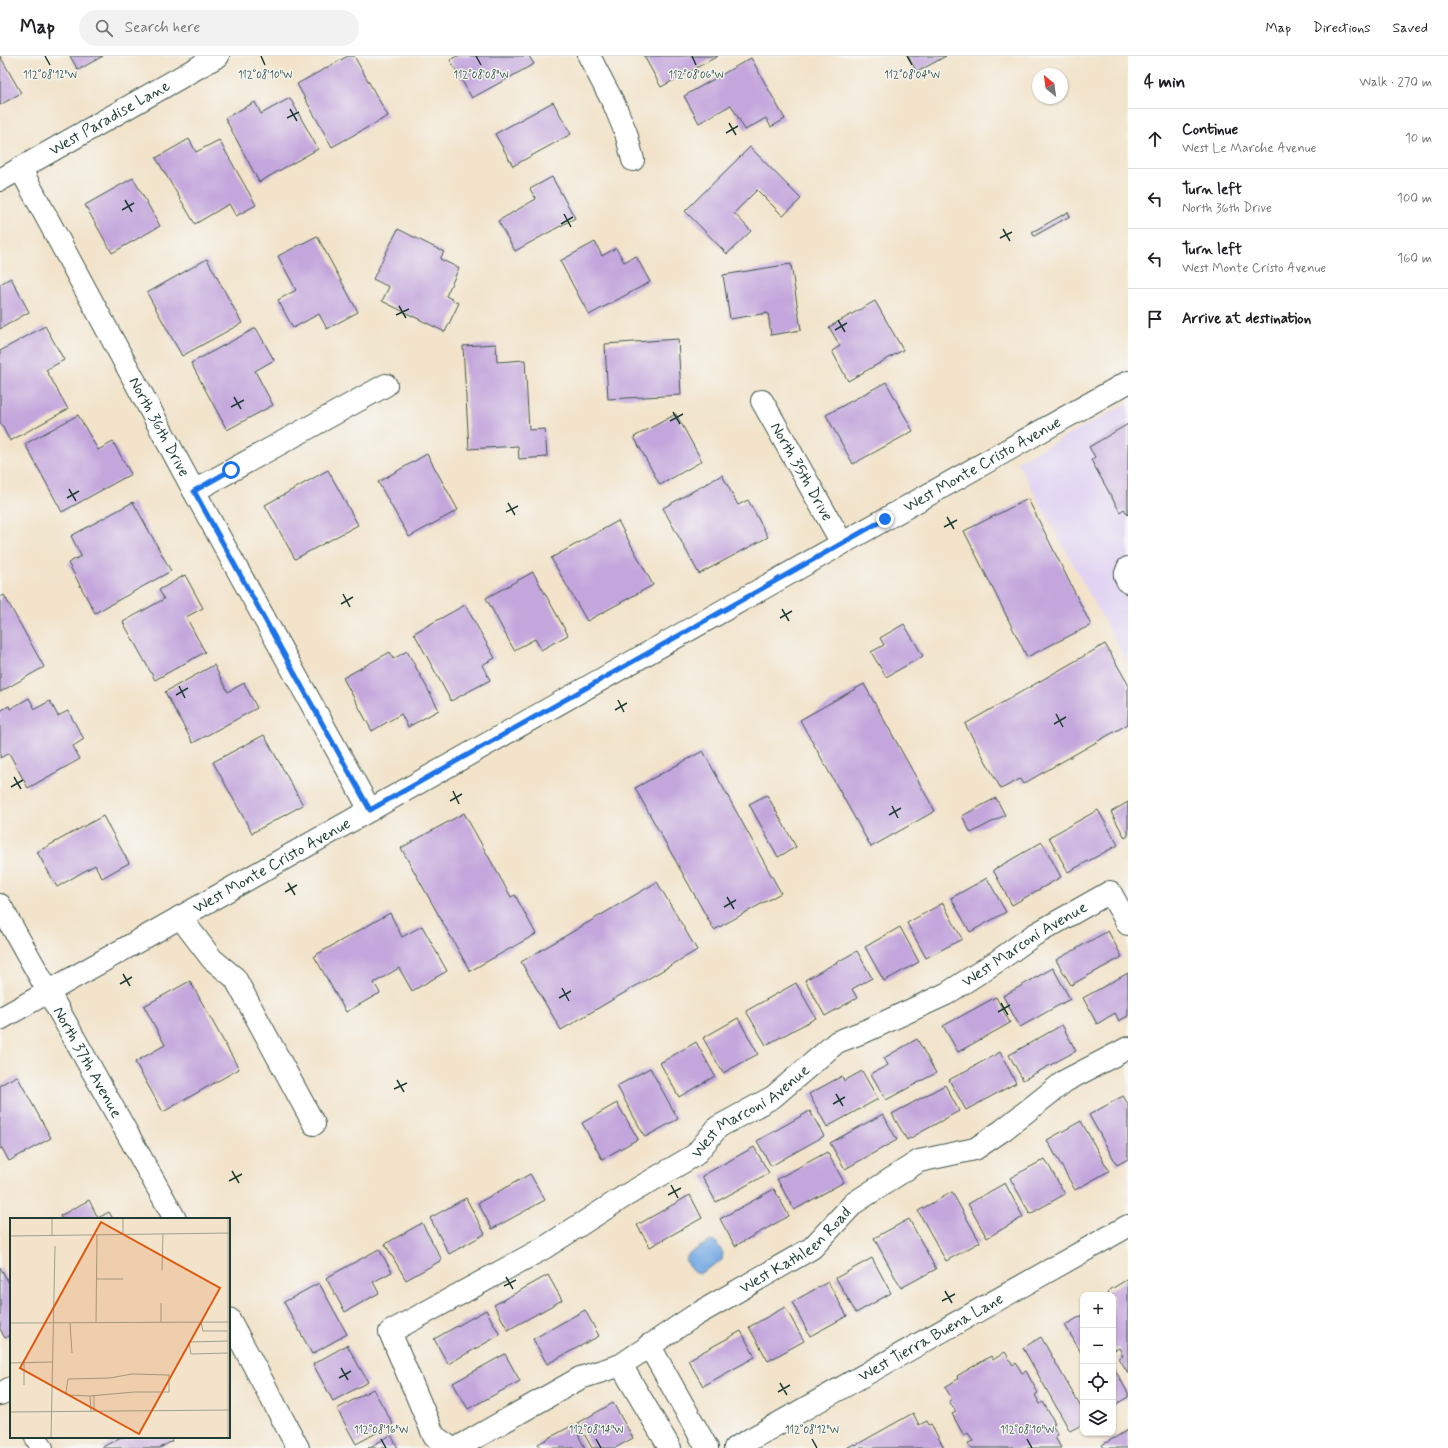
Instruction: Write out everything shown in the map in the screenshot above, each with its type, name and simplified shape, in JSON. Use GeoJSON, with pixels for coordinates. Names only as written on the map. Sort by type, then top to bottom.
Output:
{"type":"FeatureCollection","features":[{"type":"Feature","properties":{"kind":"street"},"geometry":{"type":"LineString","coordinates":[[589,56],[614,104],[626,133],[633,160]]}},
{"type":"Feature","properties":{"kind":"street","name":"West Paradise Lane"},"geometry":{"type":"LineString","coordinates":[[0,180],[210,58]]}},
{"type":"Feature","properties":{"kind":"street","name":"North 36th Drive"},"geometry":{"type":"LineString","coordinates":[[20,168],[194,491],[370,810]]}},
{"type":"Feature","properties":{"kind":"street","name":"West Monte Cristo Avenue"},"geometry":{"type":"LineString","coordinates":[[0,1019],[1128,383]]}},
{"type":"Feature","properties":{"kind":"street"},"geometry":{"type":"LineString","coordinates":[[194,491],[386,385]]}},
{"type":"Feature","properties":{"kind":"street","name":"North 35th Drive"},"geometry":{"type":"LineString","coordinates":[[762,401],[842,543]]}},
{"type":"Feature","properties":{"kind":"street"},"geometry":{"type":"LineString","coordinates":[[1128,568],[1125,576],[1128,582]]}},
{"type":"Feature","properties":{"kind":"street","name":"West Marconi Avenue"},"geometry":{"type":"LineString","coordinates":[[451,1448],[434,1436],[390,1332],[544,1248],[625,1196],[695,1155],[718,1127],[773,1097],[837,1042],[868,1030],[946,994],[999,960],[1034,935],[1110,892],[1128,924]]}},
{"type":"Feature","properties":{"kind":"street","name":"North 37th Avenue"},"geometry":{"type":"LineString","coordinates":[[0,905],[174,1218]]}},
{"type":"Feature","properties":{"kind":"street"},"geometry":{"type":"LineString","coordinates":[[180,917],[212,959],[235,978],[314,1124]]}},
{"type":"Feature","properties":{"kind":"street","name":"West Kathleen Road"},"geometry":{"type":"LineString","coordinates":[[456,1448],[580,1378],[621,1366],[694,1316],[812,1248],[854,1203],[919,1161],[975,1149],[1004,1130],[1065,1081],[1128,1048]]}},
{"type":"Feature","properties":{"kind":"street","name":"West Tierra Buena Lane"},"geometry":{"type":"LineString","coordinates":[[735,1448],[1128,1226]]}},
{"type":"Feature","properties":{"kind":"street"},"geometry":{"type":"LineString","coordinates":[[230,1321],[298,1448]]}},
{"type":"Feature","properties":{"kind":"street"},"geometry":{"type":"LineString","coordinates":[[649,1346],[707,1448]]}},
{"type":"Feature","properties":{"kind":"street"},"geometry":{"type":"LineString","coordinates":[[621,1366],[670,1448]]}},
{"type":"Feature","properties":{"kind":"street"},"geometry":{"type":"LineString","coordinates":[[640,1397],[669,1380]]}},
{"type":"Feature","properties":{"kind":"street"},"geometry":{"type":"LineString","coordinates":[[37,1438],[42,1448]]}},
{"type":"Feature","properties":{"kind":"shaded area"},"geometry":{"type":"Polygon","coordinates":[[[1128,403],[1128,664],[1017,462],[1128,403]]]}},
{"type":"Feature","properties":{"kind":"water"},"geometry":{"type":"Polygon","coordinates":[[[710,1241],[716,1242],[723,1253],[722,1260],[699,1274],[692,1271],[685,1260],[688,1254],[710,1241]]]}},
{"type":"Feature","properties":{"kind":"building"},"geometry":{"type":"Polygon","coordinates":[[[0,56],[21,93],[0,105],[0,56]]]}},
{"type":"Feature","properties":{"kind":"building"},"geometry":{"type":"Polygon","coordinates":[[[70,56],[103,56],[78,70],[70,56]]]}},
{"type":"Feature","properties":{"kind":"building"},"geometry":{"type":"Polygon","coordinates":[[[348,56],[354,56],[388,116],[332,147],[297,84],[348,56]]]}},
{"type":"Feature","properties":{"kind":"building"},"geometry":{"type":"Polygon","coordinates":[[[457,56],[529,56],[534,64],[472,98],[450,60],[457,56]]]}},
{"type":"Feature","properties":{"kind":"building"},"geometry":{"type":"Polygon","coordinates":[[[644,56],[718,56],[661,87],[644,56]]]}},
{"type":"Feature","properties":{"kind":"building"},"geometry":{"type":"Polygon","coordinates":[[[908,56],[946,56],[917,72],[908,56]]]}},
{"type":"Feature","properties":{"kind":"building"},"geometry":{"type":"Polygon","coordinates":[[[751,58],[785,119],[771,127],[766,118],[745,130],[731,105],[699,123],[684,96],[751,58]]]}},
{"type":"Feature","properties":{"kind":"building"},"geometry":{"type":"Polygon","coordinates":[[[290,98],[318,149],[259,182],[225,118],[255,102],[261,114],[290,98]]]}},
{"type":"Feature","properties":{"kind":"building"},"geometry":{"type":"Polygon","coordinates":[[[553,102],[571,134],[513,166],[495,134],[553,102]]]}},
{"type":"Feature","properties":{"kind":"building"},"geometry":{"type":"Polygon","coordinates":[[[189,139],[196,152],[219,140],[256,205],[236,216],[229,204],[195,224],[156,158],[189,139]]]}},
{"type":"Feature","properties":{"kind":"building"},"geometry":{"type":"Polygon","coordinates":[[[750,147],[801,199],[783,216],[757,190],[734,213],[751,231],[727,254],[685,211],[750,147]]]}},
{"type":"Feature","properties":{"kind":"building"},"geometry":{"type":"Polygon","coordinates":[[[552,177],[575,218],[515,251],[498,221],[536,199],[530,189],[552,177]]]}},
{"type":"Feature","properties":{"kind":"building"},"geometry":{"type":"Polygon","coordinates":[[[133,178],[160,226],[112,253],[85,205],[133,178]]]}},
{"type":"Feature","properties":{"kind":"building"},"geometry":{"type":"Polygon","coordinates":[[[1068,212],[1070,216],[1034,236],[1032,232],[1068,212]]]}},
{"type":"Feature","properties":{"kind":"building"},"geometry":{"type":"Polygon","coordinates":[[[398,229],[444,252],[440,259],[459,268],[446,296],[459,303],[445,332],[382,301],[389,287],[373,279],[398,229]]]}},
{"type":"Feature","properties":{"kind":"building"},"geometry":{"type":"Polygon","coordinates":[[[317,236],[358,312],[327,329],[319,314],[293,328],[278,300],[296,290],[278,256],[317,236]]]}},
{"type":"Feature","properties":{"kind":"building"},"geometry":{"type":"Polygon","coordinates":[[[595,242],[602,256],[616,248],[624,262],[636,256],[650,282],[589,315],[560,261],[595,242]]]}},
{"type":"Feature","properties":{"kind":"building"},"geometry":{"type":"Polygon","coordinates":[[[207,259],[242,323],[182,356],[147,293],[207,259]]]}},
{"type":"Feature","properties":{"kind":"building"},"geometry":{"type":"Polygon","coordinates":[[[791,264],[801,330],[771,335],[768,313],[730,319],[723,275],[791,264]]]}},
{"type":"Feature","properties":{"kind":"building"},"geometry":{"type":"Polygon","coordinates":[[[11,278],[29,312],[0,329],[0,284],[11,278]]]}},
{"type":"Feature","properties":{"kind":"building"},"geometry":{"type":"Polygon","coordinates":[[[875,301],[903,350],[848,381],[832,351],[840,346],[829,327],[875,301]]]}},
{"type":"Feature","properties":{"kind":"building"},"geometry":{"type":"Polygon","coordinates":[[[45,326],[64,360],[46,370],[68,409],[10,441],[0,422],[0,351],[45,326]]]}},
{"type":"Feature","properties":{"kind":"building"},"geometry":{"type":"Polygon","coordinates":[[[256,328],[274,360],[255,371],[273,405],[227,430],[191,363],[256,328]]]}},
{"type":"Feature","properties":{"kind":"building"},"geometry":{"type":"Polygon","coordinates":[[[678,339],[681,395],[608,399],[605,344],[678,339]]]}},
{"type":"Feature","properties":{"kind":"building"},"geometry":{"type":"Polygon","coordinates":[[[496,344],[497,362],[525,360],[529,430],[545,429],[547,457],[519,459],[518,446],[469,449],[463,346],[496,344]]]}},
{"type":"Feature","properties":{"kind":"building"},"geometry":{"type":"Polygon","coordinates":[[[886,382],[913,431],[853,464],[826,415],[886,382]]]}},
{"type":"Feature","properties":{"kind":"building"},"geometry":{"type":"Polygon","coordinates":[[[676,414],[702,461],[660,485],[634,437],[676,414]]]}},
{"type":"Feature","properties":{"kind":"building"},"geometry":{"type":"Polygon","coordinates":[[[78,415],[98,450],[113,442],[131,474],[62,512],[25,444],[78,415]]]}},
{"type":"Feature","properties":{"kind":"building"},"geometry":{"type":"Polygon","coordinates":[[[1128,424],[1128,515],[1124,509],[1120,512],[1091,460],[1095,457],[1089,447],[1128,424]]]}},
{"type":"Feature","properties":{"kind":"building"},"geometry":{"type":"Polygon","coordinates":[[[427,454],[458,510],[409,537],[378,482],[427,454]]]}},
{"type":"Feature","properties":{"kind":"building"},"geometry":{"type":"Polygon","coordinates":[[[328,470],[358,525],[295,559],[265,505],[328,470]]]}},
{"type":"Feature","properties":{"kind":"building"},"geometry":{"type":"Polygon","coordinates":[[[722,475],[738,505],[748,500],[768,537],[699,574],[663,508],[722,475]]]}},
{"type":"Feature","properties":{"kind":"building"},"geometry":{"type":"Polygon","coordinates":[[[1028,499],[1091,625],[1027,657],[964,531],[1028,499]]]}},
{"type":"Feature","properties":{"kind":"building"},"geometry":{"type":"Polygon","coordinates":[[[133,502],[171,571],[95,613],[68,563],[81,556],[71,536],[133,502]]]}},
{"type":"Feature","properties":{"kind":"building"},"geometry":{"type":"Polygon","coordinates":[[[618,521],[653,585],[587,621],[551,558],[618,521]]]}},
{"type":"Feature","properties":{"kind":"building"},"geometry":{"type":"Polygon","coordinates":[[[533,572],[568,635],[541,650],[535,639],[514,650],[486,598],[533,572]]]}},
{"type":"Feature","properties":{"kind":"building"},"geometry":{"type":"Polygon","coordinates":[[[185,575],[203,608],[186,617],[205,652],[155,680],[123,622],[164,599],[159,590],[185,575]]]}},
{"type":"Feature","properties":{"kind":"building"},"geometry":{"type":"Polygon","coordinates":[[[4,595],[44,667],[0,692],[0,597],[4,595]]]}},
{"type":"Feature","properties":{"kind":"building"},"geometry":{"type":"Polygon","coordinates":[[[465,605],[495,658],[482,665],[490,680],[451,701],[414,633],[465,605]]]}},
{"type":"Feature","properties":{"kind":"building"},"geometry":{"type":"Polygon","coordinates":[[[904,624],[923,656],[886,677],[871,652],[884,645],[880,638],[904,624]]]}},
{"type":"Feature","properties":{"kind":"building"},"geometry":{"type":"Polygon","coordinates":[[[1105,644],[1128,684],[1128,724],[1023,784],[1020,779],[1001,789],[965,724],[1105,644]]]}},
{"type":"Feature","properties":{"kind":"building"},"geometry":{"type":"Polygon","coordinates":[[[407,651],[439,710],[408,727],[401,714],[372,731],[343,678],[390,652],[393,659],[407,651]]]}},
{"type":"Feature","properties":{"kind":"building"},"geometry":{"type":"Polygon","coordinates":[[[214,665],[228,692],[244,683],[257,708],[193,743],[165,692],[214,665]]]}},
{"type":"Feature","properties":{"kind":"building"},"geometry":{"type":"Polygon","coordinates":[[[864,684],[935,811],[871,847],[800,720],[864,684]]]}},
{"type":"Feature","properties":{"kind":"building"},"geometry":{"type":"Polygon","coordinates":[[[29,698],[35,709],[50,701],[58,716],[68,711],[84,739],[73,746],[80,759],[28,788],[9,753],[0,758],[0,711],[9,706],[10,709],[29,698]]]}},
{"type":"Feature","properties":{"kind":"building"},"geometry":{"type":"Polygon","coordinates":[[[264,735],[303,805],[252,833],[213,762],[264,735]]]}},
{"type":"Feature","properties":{"kind":"building"},"geometry":{"type":"Polygon","coordinates":[[[703,751],[781,893],[714,930],[635,788],[703,751]]]}},
{"type":"Feature","properties":{"kind":"building"},"geometry":{"type":"Polygon","coordinates":[[[767,795],[796,847],[778,857],[749,804],[767,795]]]}},
{"type":"Feature","properties":{"kind":"building"},"geometry":{"type":"Polygon","coordinates":[[[996,798],[1005,815],[971,833],[962,816],[996,798]]]}},
{"type":"Feature","properties":{"kind":"building"},"geometry":{"type":"Polygon","coordinates":[[[1128,802],[1128,836],[1125,838],[1111,812],[1128,802]]]}},
{"type":"Feature","properties":{"kind":"building"},"geometry":{"type":"Polygon","coordinates":[[[1098,810],[1118,845],[1068,872],[1049,837],[1098,810]]]}},
{"type":"Feature","properties":{"kind":"building"},"geometry":{"type":"Polygon","coordinates":[[[464,813],[511,897],[515,895],[536,934],[470,971],[401,848],[464,813]]]}},
{"type":"Feature","properties":{"kind":"building"},"geometry":{"type":"Polygon","coordinates":[[[103,816],[129,863],[102,878],[95,865],[57,887],[37,852],[103,816]]]}},
{"type":"Feature","properties":{"kind":"building"},"geometry":{"type":"Polygon","coordinates":[[[1042,842],[1061,877],[1012,905],[993,870],[1042,842]]]}},
{"type":"Feature","properties":{"kind":"building"},"geometry":{"type":"Polygon","coordinates":[[[987,878],[1006,912],[970,932],[951,898],[987,878]]]}},
{"type":"Feature","properties":{"kind":"building"},"geometry":{"type":"Polygon","coordinates":[[[657,882],[697,950],[561,1030],[521,962],[657,882]]]}},
{"type":"Feature","properties":{"kind":"building"},"geometry":{"type":"Polygon","coordinates":[[[943,903],[962,939],[926,958],[907,923],[943,903]]]}},
{"type":"Feature","properties":{"kind":"building"},"geometry":{"type":"Polygon","coordinates":[[[390,913],[402,937],[422,926],[447,971],[412,991],[399,968],[374,983],[380,993],[346,1012],[314,956],[390,913]]]}},
{"type":"Feature","properties":{"kind":"building"},"geometry":{"type":"Polygon","coordinates":[[[900,927],[919,962],[884,981],[865,947],[900,927]]]}},
{"type":"Feature","properties":{"kind":"building"},"geometry":{"type":"Polygon","coordinates":[[[1108,931],[1122,957],[1071,985],[1056,960],[1108,931]]]}},
{"type":"Feature","properties":{"kind":"building"},"geometry":{"type":"Polygon","coordinates":[[[857,951],[872,978],[852,989],[857,998],[825,1016],[805,980],[857,951]]]}},
{"type":"Feature","properties":{"kind":"building"},"geometry":{"type":"Polygon","coordinates":[[[1053,968],[1070,999],[1020,1027],[1003,996],[1053,968]]]}},
{"type":"Feature","properties":{"kind":"building"},"geometry":{"type":"Polygon","coordinates":[[[1128,973],[1128,1016],[1119,1021],[1115,1013],[1097,1024],[1083,998],[1128,973]]]}},
{"type":"Feature","properties":{"kind":"building"},"geometry":{"type":"Polygon","coordinates":[[[190,981],[239,1069],[163,1112],[135,1062],[165,1045],[144,1006],[190,981]]]}},
{"type":"Feature","properties":{"kind":"building"},"geometry":{"type":"Polygon","coordinates":[[[796,983],[816,1018],[766,1045],[746,1011],[796,983]]]}},
{"type":"Feature","properties":{"kind":"building"},"geometry":{"type":"Polygon","coordinates":[[[996,997],[1010,1023],[958,1052],[943,1026],[996,997]]]}},
{"type":"Feature","properties":{"kind":"building"},"geometry":{"type":"Polygon","coordinates":[[[738,1018],[758,1054],[723,1073],[703,1038],[738,1018]]]}},
{"type":"Feature","properties":{"kind":"building"},"geometry":{"type":"Polygon","coordinates":[[[1062,1025],[1076,1051],[1023,1080],[1009,1055],[1062,1025]]]}},
{"type":"Feature","properties":{"kind":"building"},"geometry":{"type":"Polygon","coordinates":[[[917,1039],[936,1073],[886,1100],[871,1074],[888,1065],[884,1058],[917,1039]]]}},
{"type":"Feature","properties":{"kind":"building"},"geometry":{"type":"Polygon","coordinates":[[[696,1042],[715,1076],[679,1097],[660,1063],[696,1042]]]}},
{"type":"Feature","properties":{"kind":"building"},"geometry":{"type":"Polygon","coordinates":[[[1000,1052],[1016,1083],[966,1110],[949,1080],[1000,1052]]]}},
{"type":"Feature","properties":{"kind":"building"},"geometry":{"type":"Polygon","coordinates":[[[650,1068],[678,1119],[645,1137],[617,1086],[650,1068]]]}},
{"type":"Feature","properties":{"kind":"building"},"geometry":{"type":"Polygon","coordinates":[[[862,1071],[878,1099],[827,1127],[809,1094],[842,1076],[844,1081],[862,1071]]]}},
{"type":"Feature","properties":{"kind":"building"},"geometry":{"type":"Polygon","coordinates":[[[17,1076],[51,1138],[9,1161],[2,1148],[0,1149],[0,1085],[17,1076]]]}},
{"type":"Feature","properties":{"kind":"building"},"geometry":{"type":"Polygon","coordinates":[[[945,1085],[959,1111],[907,1140],[892,1114],[945,1085]]]}},
{"type":"Feature","properties":{"kind":"building"},"geometry":{"type":"Polygon","coordinates":[[[1123,1096],[1128,1104],[1128,1159],[1117,1165],[1089,1115],[1123,1096]]]}},
{"type":"Feature","properties":{"kind":"building"},"geometry":{"type":"Polygon","coordinates":[[[617,1103],[638,1139],[602,1159],[582,1123],[617,1103]]]}},
{"type":"Feature","properties":{"kind":"building"},"geometry":{"type":"Polygon","coordinates":[[[810,1111],[824,1136],[771,1166],[757,1141],[810,1111]]]}},
{"type":"Feature","properties":{"kind":"building"},"geometry":{"type":"Polygon","coordinates":[[[883,1114],[897,1140],[845,1169],[830,1143],[883,1114]]]}},
{"type":"Feature","properties":{"kind":"building"},"geometry":{"type":"Polygon","coordinates":[[[1081,1121],[1109,1171],[1075,1190],[1047,1140],[1081,1121]]]}},
{"type":"Feature","properties":{"kind":"building"},"geometry":{"type":"Polygon","coordinates":[[[754,1147],[769,1173],[716,1202],[702,1176],[754,1147]]]}},
{"type":"Feature","properties":{"kind":"building"},"geometry":{"type":"Polygon","coordinates":[[[827,1152],[844,1182],[794,1210],[777,1179],[827,1152]]]}},
{"type":"Feature","properties":{"kind":"building"},"geometry":{"type":"Polygon","coordinates":[[[1045,1159],[1065,1194],[1030,1214],[1010,1178],[1045,1159]]]}},
{"type":"Feature","properties":{"kind":"building"},"geometry":{"type":"Polygon","coordinates":[[[530,1174],[545,1200],[492,1229],[478,1203],[530,1174]]]}},
{"type":"Feature","properties":{"kind":"building"},"geometry":{"type":"Polygon","coordinates":[[[1005,1183],[1023,1217],[987,1238],[968,1204],[1005,1183]]]}},
{"type":"Feature","properties":{"kind":"building"},"geometry":{"type":"Polygon","coordinates":[[[774,1189],[789,1216],[735,1246],[720,1219],[774,1189]]]}},
{"type":"Feature","properties":{"kind":"building"},"geometry":{"type":"Polygon","coordinates":[[[952,1192],[980,1242],[946,1261],[918,1211],[952,1192]]]}},
{"type":"Feature","properties":{"kind":"building"},"geometry":{"type":"Polygon","coordinates":[[[690,1195],[702,1218],[650,1247],[637,1225],[690,1195]]]}},
{"type":"Feature","properties":{"kind":"building"},"geometry":{"type":"Polygon","coordinates":[[[466,1198],[485,1234],[449,1254],[430,1218],[466,1198]]]}},
{"type":"Feature","properties":{"kind":"building"},"geometry":{"type":"Polygon","coordinates":[[[89,1200],[98,1218],[61,1218],[60,1216],[89,1200]]]}},
{"type":"Feature","properties":{"kind":"building"},"geometry":{"type":"Polygon","coordinates":[[[109,1212],[112,1218],[98,1218],[109,1212]]]}},
{"type":"Feature","properties":{"kind":"building"},"geometry":{"type":"Polygon","coordinates":[[[909,1219],[936,1269],[901,1288],[874,1238],[909,1219]]]}},
{"type":"Feature","properties":{"kind":"building"},"geometry":{"type":"Polygon","coordinates":[[[422,1223],[442,1260],[406,1280],[385,1244],[422,1223]]]}},
{"type":"Feature","properties":{"kind":"building"},"geometry":{"type":"Polygon","coordinates":[[[379,1249],[392,1272],[373,1282],[379,1293],[345,1312],[326,1278],[379,1249]]]}},
{"type":"Feature","properties":{"kind":"building"},"geometry":{"type":"Polygon","coordinates":[[[872,1258],[891,1293],[856,1313],[836,1278],[872,1258]]]}},
{"type":"Feature","properties":{"kind":"building"},"geometry":{"type":"Polygon","coordinates":[[[0,1267],[10,1285],[10,1336],[5,1338],[0,1329],[0,1267]]]}},
{"type":"Feature","properties":{"kind":"building"},"geometry":{"type":"Polygon","coordinates":[[[548,1275],[562,1300],[508,1330],[494,1305],[548,1275]]]}},
{"type":"Feature","properties":{"kind":"building"},"geometry":{"type":"Polygon","coordinates":[[[1128,1279],[1128,1373],[1119,1358],[1123,1356],[1119,1348],[1116,1350],[1116,1292],[1108,1291],[1128,1279]]]}},
{"type":"Feature","properties":{"kind":"building"},"geometry":{"type":"Polygon","coordinates":[[[828,1282],[847,1316],[810,1336],[792,1302],[828,1282]]]}},
{"type":"Feature","properties":{"kind":"building"},"geometry":{"type":"Polygon","coordinates":[[[319,1283],[347,1334],[312,1354],[284,1302],[319,1283]]]}},
{"type":"Feature","properties":{"kind":"building"},"geometry":{"type":"Polygon","coordinates":[[[785,1307],[804,1341],[768,1361],[749,1327],[785,1307]]]}},
{"type":"Feature","properties":{"kind":"building"},"geometry":{"type":"Polygon","coordinates":[[[486,1310],[500,1335],[448,1364],[434,1339],[486,1310]]]}},
{"type":"Feature","properties":{"kind":"building"},"geometry":{"type":"Polygon","coordinates":[[[585,1310],[599,1336],[547,1364],[533,1339],[585,1310]]]}},
{"type":"Feature","properties":{"kind":"building"},"geometry":{"type":"Polygon","coordinates":[[[1080,1317],[1080,1351],[1065,1325],[1080,1317]]]}},
{"type":"Feature","properties":{"kind":"building"},"geometry":{"type":"Polygon","coordinates":[[[741,1331],[755,1357],[703,1386],[688,1360],[741,1331]]]}},
{"type":"Feature","properties":{"kind":"building"},"geometry":{"type":"Polygon","coordinates":[[[1041,1337],[1080,1406],[1080,1426],[1070,1431],[1023,1348],[1041,1337]]]}},
{"type":"Feature","properties":{"kind":"building"},"geometry":{"type":"Polygon","coordinates":[[[347,1345],[368,1382],[333,1401],[313,1364],[347,1345]]]}},
{"type":"Feature","properties":{"kind":"building"},"geometry":{"type":"Polygon","coordinates":[[[1005,1352],[1013,1365],[1016,1363],[1022,1373],[1026,1371],[1038,1393],[1035,1395],[1040,1404],[1043,1402],[1055,1423],[1052,1425],[1058,1435],[1055,1437],[1061,1448],[971,1448],[968,1443],[973,1441],[968,1433],[964,1436],[952,1414],[956,1412],[949,1401],[952,1399],[945,1387],[958,1379],[957,1376],[991,1356],[993,1360],[1005,1352]]]}},
{"type":"Feature","properties":{"kind":"building"},"geometry":{"type":"Polygon","coordinates":[[[505,1354],[520,1381],[468,1409],[453,1383],[505,1354]]]}},
{"type":"Feature","properties":{"kind":"building"},"geometry":{"type":"Polygon","coordinates":[[[1116,1371],[1128,1393],[1128,1397],[1116,1404],[1116,1371]]]}},
{"type":"Feature","properties":{"kind":"building"},"geometry":{"type":"Polygon","coordinates":[[[373,1389],[393,1424],[356,1444],[337,1409],[373,1389]]]}},
{"type":"Feature","properties":{"kind":"building"},"geometry":{"type":"Polygon","coordinates":[[[613,1403],[633,1438],[615,1448],[592,1448],[578,1423],[613,1403]]]}},
{"type":"Feature","properties":{"kind":"building"},"geometry":{"type":"Polygon","coordinates":[[[913,1413],[919,1425],[927,1421],[929,1425],[931,1424],[944,1448],[846,1448],[854,1444],[856,1445],[913,1413]]]}},
{"type":"Feature","properties":{"kind":"building"},"geometry":{"type":"Polygon","coordinates":[[[573,1425],[585,1448],[540,1448],[538,1444],[573,1425]]]}},
{"type":"Feature","properties":{"kind":"building"},"geometry":{"type":"Polygon","coordinates":[[[1128,1430],[1128,1448],[1104,1448],[1102,1445],[1128,1430]]]}},
{"type":"Feature","properties":{"kind":"building"},"geometry":{"type":"Polygon","coordinates":[[[391,1435],[398,1448],[368,1448],[391,1435]]]}},
{"type":"Feature","properties":{"kind":"building"},"geometry":{"type":"Polygon","coordinates":[[[119,1438],[170,1438],[172,1441],[160,1448],[101,1448],[119,1438]]]}},
{"type":"Feature","properties":{"kind":"route"},"geometry":{"type":"LineString","coordinates":[[231,470],[194,491],[370,810],[885,519]]}}]}
